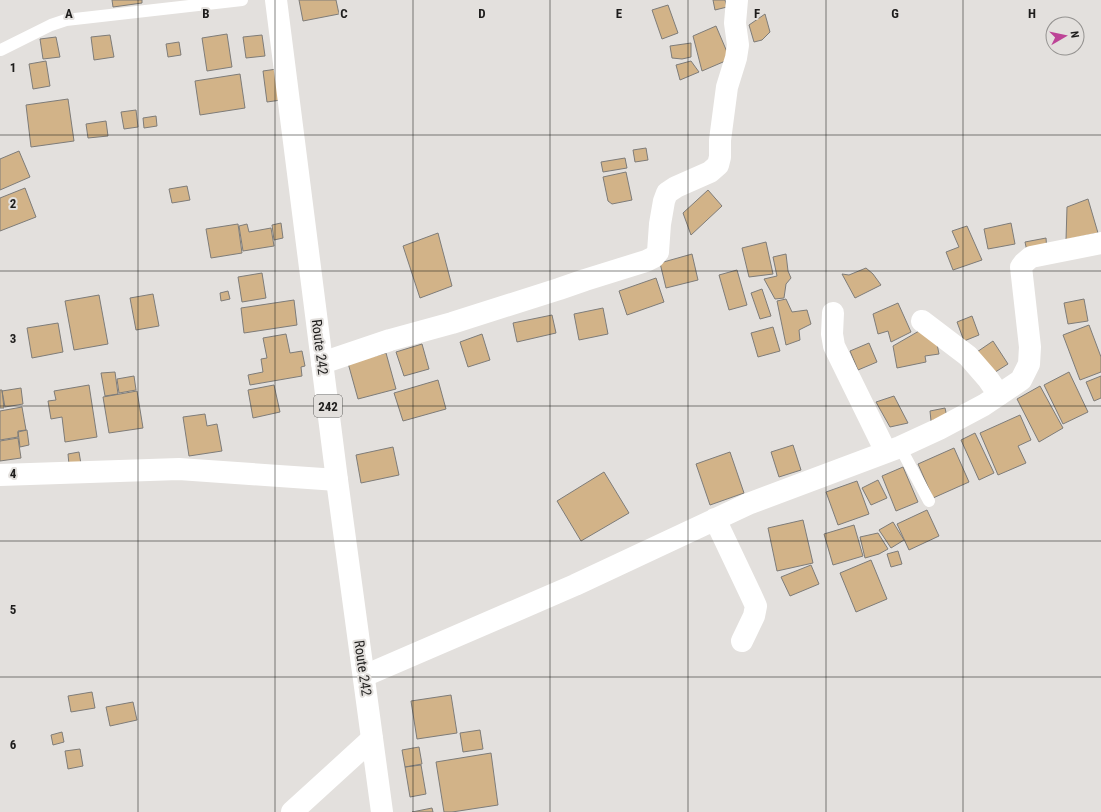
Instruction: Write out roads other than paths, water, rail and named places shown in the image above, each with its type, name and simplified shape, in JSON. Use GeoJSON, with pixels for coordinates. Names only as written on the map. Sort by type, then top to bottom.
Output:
{"type":"FeatureCollection","features":[{"type":"Feature","properties":{"kind":"street","name":"Route 242"},"geometry":{"type":"LineString","coordinates":[[276,0],[322,363],[382,812]]}},
{"type":"Feature","properties":{"kind":"street"},"geometry":{"type":"LineString","coordinates":[[322,363],[390,340],[452,323],[552,292],[654,257],[658,252],[660,224],[667,193],[676,187],[710,172],[718,165],[727,87],[736,58],[738,45],[735,23],[737,0]]}},
{"type":"Feature","properties":{"kind":"street"},"geometry":{"type":"LineString","coordinates":[[364,676],[575,585],[748,504],[893,450],[945,426],[984,405],[1021,380],[1029,364],[1030,346],[1021,267],[1031,257],[1101,243]]}},
{"type":"Feature","properties":{"kind":"street"},"geometry":{"type":"LineString","coordinates":[[833,313],[832,334],[834,346],[893,450]]}},
{"type":"Feature","properties":{"kind":"street"},"geometry":{"type":"LineString","coordinates":[[922,321],[968,356],[988,379],[999,396]]}},
{"type":"Feature","properties":{"kind":"street"},"geometry":{"type":"LineString","coordinates":[[0,475],[179,469],[338,480]]}},
{"type":"Feature","properties":{"kind":"street"},"geometry":{"type":"LineString","coordinates":[[715,519],[756,606],[754,616],[742,641]]}},
{"type":"Feature","properties":{"kind":"street"},"geometry":{"type":"LineString","coordinates":[[292,812],[372,739]]}},
{"type":"Feature","properties":{"kind":"lane"},"geometry":{"type":"LineString","coordinates":[[1,50],[51,25],[66,20],[242,0]]}},
{"type":"Feature","properties":{"kind":"lane"},"geometry":{"type":"LineString","coordinates":[[893,450],[929,501]]}}]}
